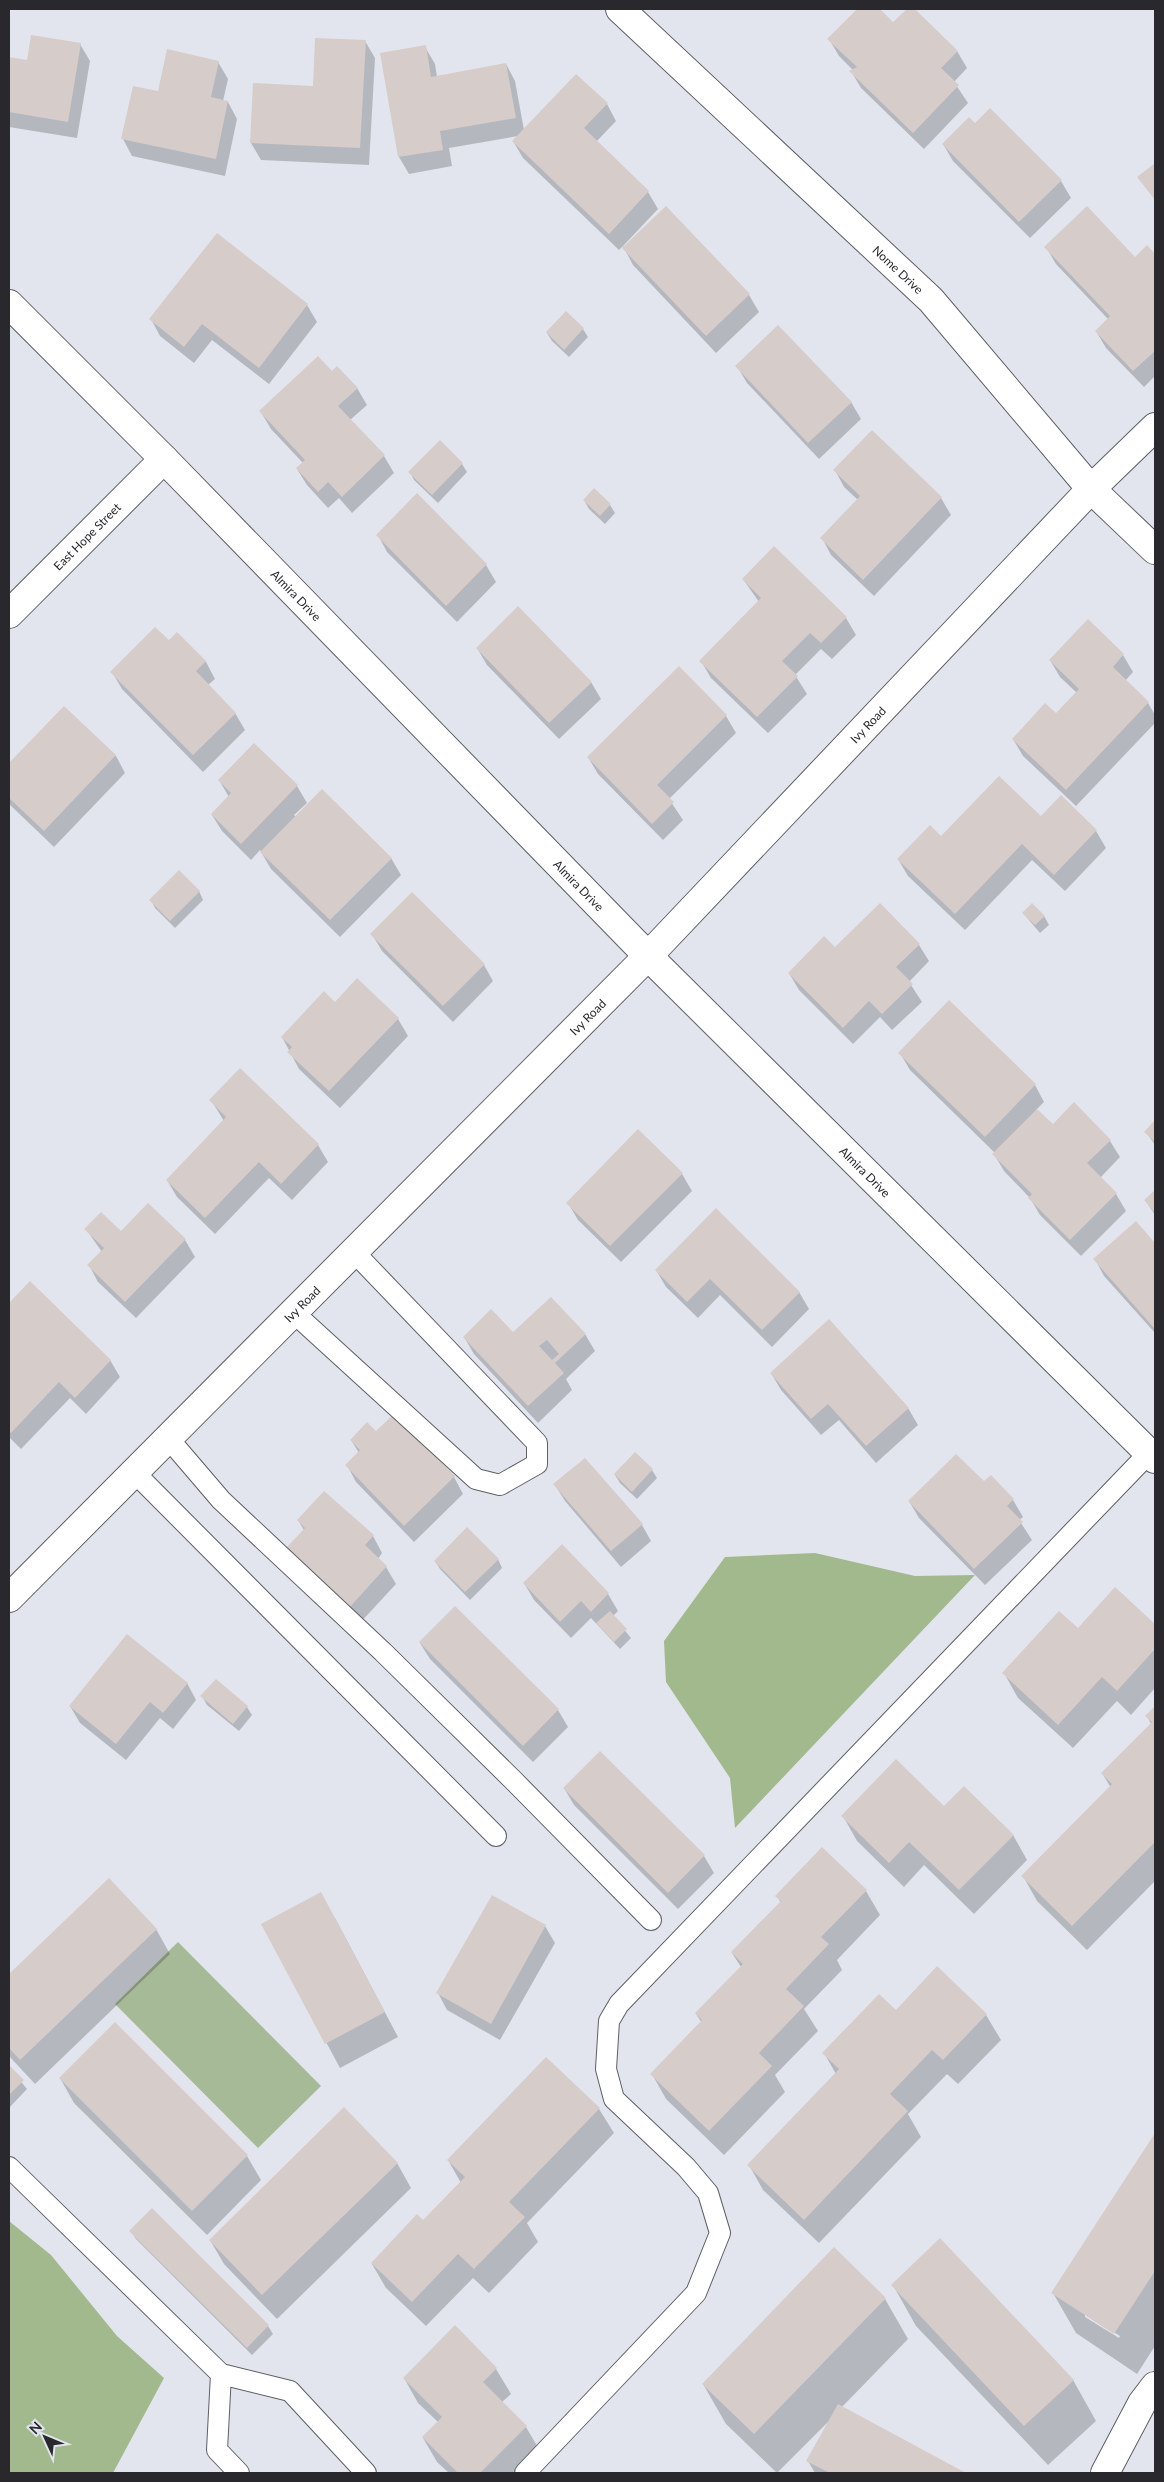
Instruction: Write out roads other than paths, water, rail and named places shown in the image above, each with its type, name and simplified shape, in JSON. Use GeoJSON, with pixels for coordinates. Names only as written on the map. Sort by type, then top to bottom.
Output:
{"type":"FeatureCollection","features":[{"type":"Feature","properties":{"kind":"street","name":"Nome Drive"},"geometry":{"type":"LineString","coordinates":[[620,9],[931,300],[1091,489],[1155,550]]}},
{"type":"Feature","properties":{"kind":"street","name":"Almira Drive"},"geometry":{"type":"LineString","coordinates":[[9,304],[164,459],[648,956],[1152,1456]]}},
{"type":"Feature","properties":{"kind":"street","name":"Ivy Road"},"geometry":{"type":"LineString","coordinates":[[9,1598],[648,956],[1091,489],[1155,427]]}},
{"type":"Feature","properties":{"kind":"street","name":"East Hope Street"},"geometry":{"type":"LineString","coordinates":[[9,614],[164,459]]}},
{"type":"Feature","properties":{"kind":"street"},"geometry":{"type":"LineString","coordinates":[[1105,2473],[1142,2403],[1155,2386]]}},
{"type":"Feature","properties":{"kind":"lane"},"geometry":{"type":"LineString","coordinates":[[293,1312],[476,1479],[500,1485],[537,1464],[537,1443],[354,1252]]}},
{"type":"Feature","properties":{"kind":"lane"},"geometry":{"type":"LineString","coordinates":[[168,1438],[221,1500],[472,1739],[651,1920]]}},
{"type":"Feature","properties":{"kind":"lane"},"geometry":{"type":"LineString","coordinates":[[525,2473],[696,2293],[720,2233],[708,2193],[686,2167],[614,2099],[606,2069],[609,2021],[619,2004],[1152,1456]]}},
{"type":"Feature","properties":{"kind":"lane"},"geometry":{"type":"LineString","coordinates":[[134,1472],[496,1836]]}},
{"type":"Feature","properties":{"kind":"lane"},"geometry":{"type":"LineString","coordinates":[[9,2167],[221,2374],[290,2391],[366,2473]]}},
{"type":"Feature","properties":{"kind":"lane"},"geometry":{"type":"LineString","coordinates":[[221,2374],[217,2450],[239,2473]]}}]}
